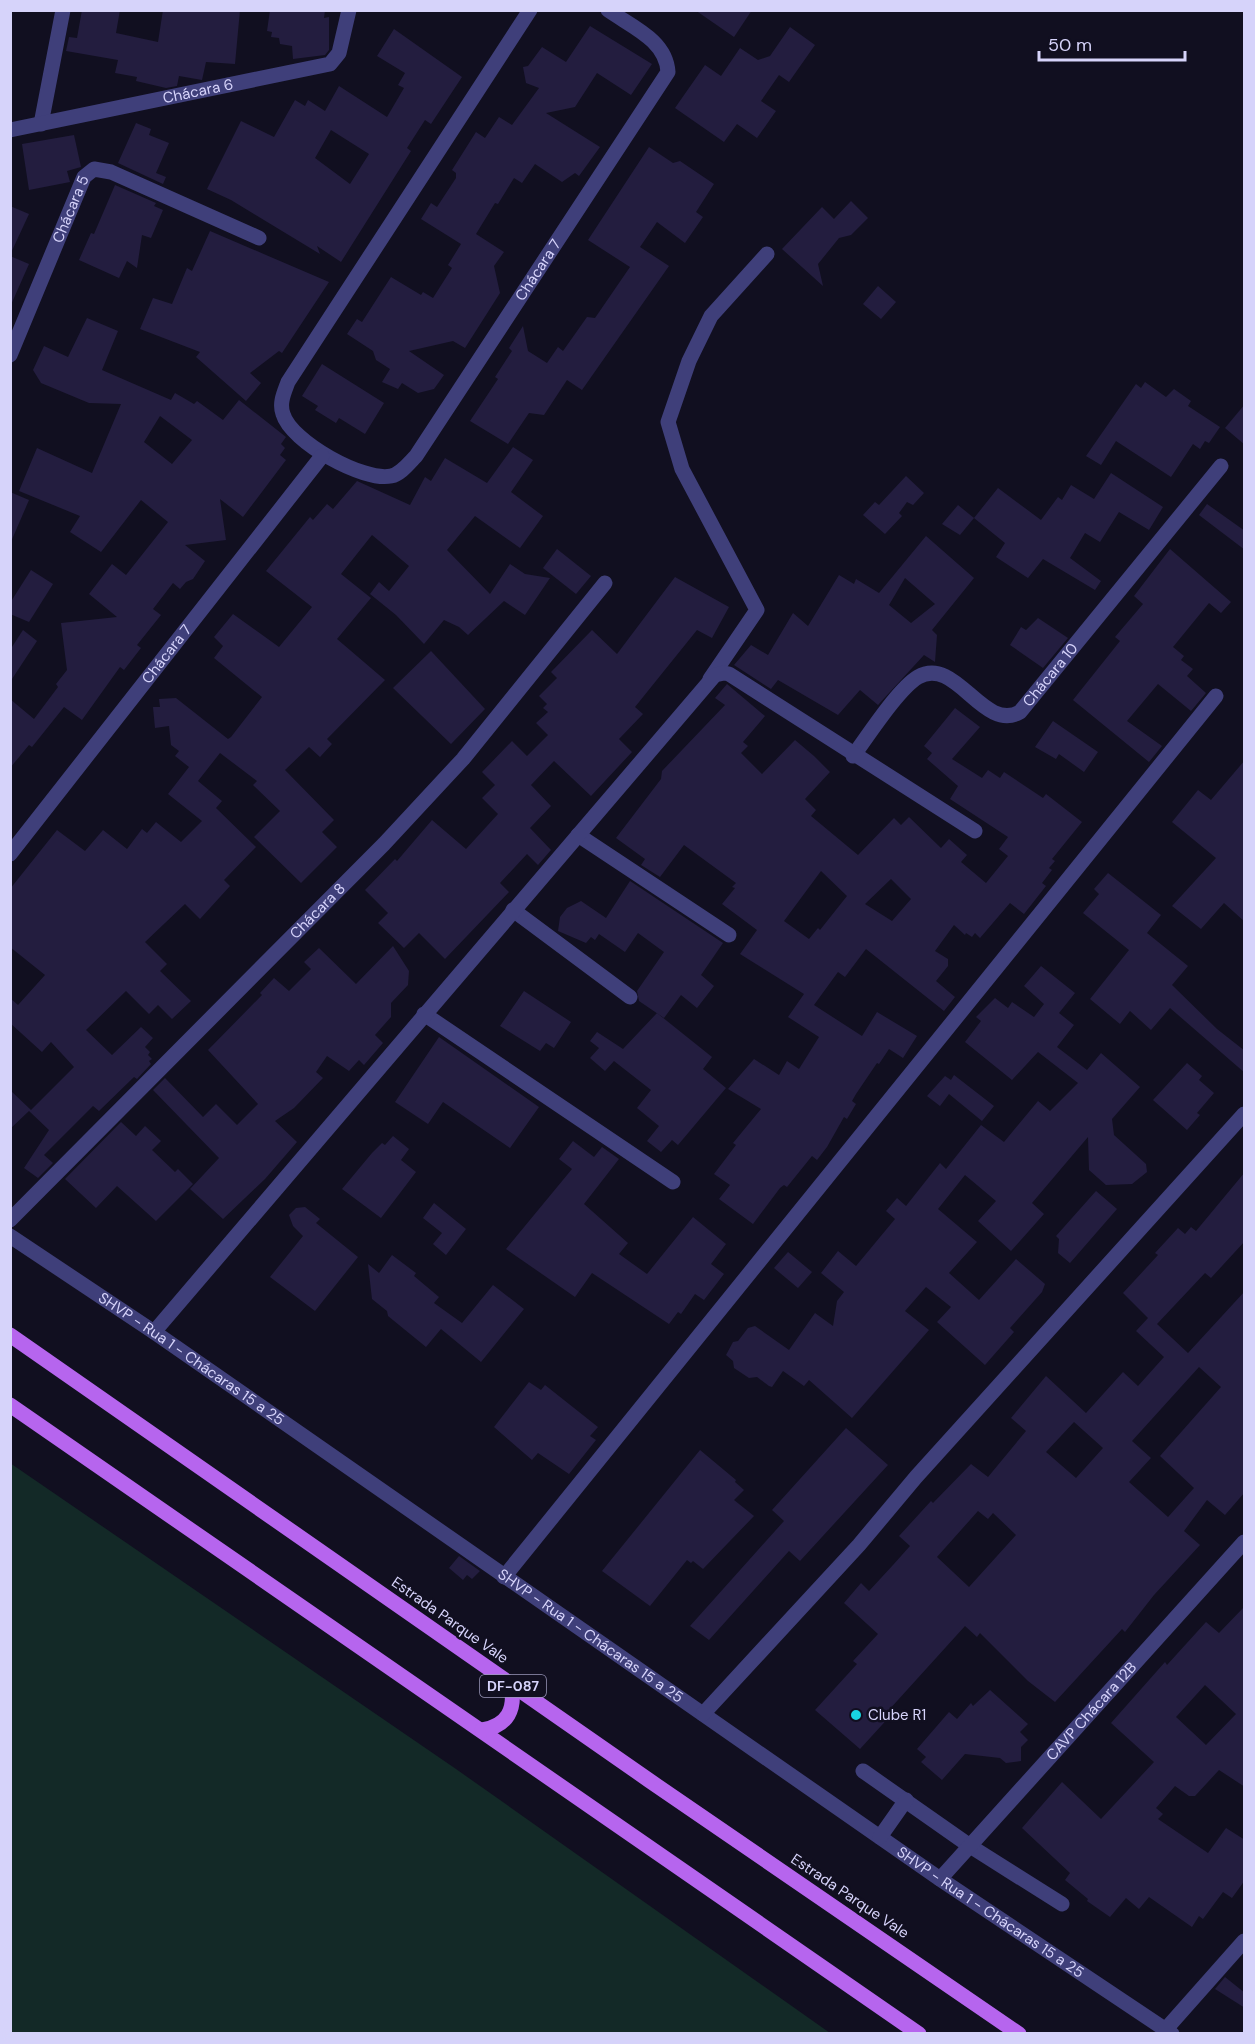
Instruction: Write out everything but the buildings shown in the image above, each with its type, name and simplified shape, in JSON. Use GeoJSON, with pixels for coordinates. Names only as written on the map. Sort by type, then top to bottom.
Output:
{"type":"FeatureCollection","features":[{"type":"Feature","properties":{"kind":"main road","name":"Estrada Parque Vale"},"geometry":{"type":"LineString","coordinates":[[10,1335],[1019,2034]]}},
{"type":"Feature","properties":{"kind":"main road"},"geometry":{"type":"LineString","coordinates":[[10,1405],[919,2034]]}},
{"type":"Feature","properties":{"kind":"main road"},"geometry":{"type":"LineString","coordinates":[[482,1730],[495,1728],[504,1722],[512,1710],[514,1701],[511,1684]]}},
{"type":"Feature","properties":{"kind":"street"},"geometry":{"type":"LineString","coordinates":[[42,124],[63,10]]}},
{"type":"Feature","properties":{"kind":"street","name":"Chácara 6"},"geometry":{"type":"LineString","coordinates":[[10,130],[330,64],[339,53],[349,10]]}},
{"type":"Feature","properties":{"kind":"street","name":"Chácara 7"},"geometry":{"type":"LineString","coordinates":[[530,10],[288,382],[282,400],[282,413],[290,427],[322,456],[379,476],[391,476],[400,472],[416,456],[668,72],[664,53],[658,45],[608,10]]}},
{"type":"Feature","properties":{"kind":"street","name":"Chácara 5"},"geometry":{"type":"LineString","coordinates":[[10,355],[84,177],[94,169],[111,172],[259,238]]}},
{"type":"Feature","properties":{"kind":"street"},"geometry":{"type":"LineString","coordinates":[[154,1332],[513,910],[716,676],[757,610],[682,469],[668,422],[688,361],[711,316],[767,254]]}},
{"type":"Feature","properties":{"kind":"street","name":"Chácara 7"},"geometry":{"type":"LineString","coordinates":[[10,854],[322,456]]}},
{"type":"Feature","properties":{"kind":"street","name":"Chácara 10"},"geometry":{"type":"LineString","coordinates":[[853,756],[896,699],[917,677],[926,674],[942,675],[990,710],[1012,717],[1020,712],[1221,466]]}},
{"type":"Feature","properties":{"kind":"street","name":"Chácara 8"},"geometry":{"type":"LineString","coordinates":[[10,1220],[384,844],[470,750],[605,583]]}},
{"type":"Feature","properties":{"kind":"street"},"geometry":{"type":"LineString","coordinates":[[716,676],[729,674],[853,756],[975,831]]}},
{"type":"Feature","properties":{"kind":"street"},"geometry":{"type":"LineString","coordinates":[[504,1577],[1216,696]]}},
{"type":"Feature","properties":{"kind":"street"},"geometry":{"type":"LineString","coordinates":[[578,835],[729,934]]}},
{"type":"Feature","properties":{"kind":"street"},"geometry":{"type":"LineString","coordinates":[[513,910],[630,997]]}},
{"type":"Feature","properties":{"kind":"street"},"geometry":{"type":"LineString","coordinates":[[424,1014],[673,1182]]}},
{"type":"Feature","properties":{"kind":"street"},"geometry":{"type":"LineString","coordinates":[[703,1714],[859,1545],[916,1477],[1245,1114]]}},
{"type":"Feature","properties":{"kind":"street","name":"SHVP - Rua 1 - Chácaras 15 a 25"},"geometry":{"type":"LineString","coordinates":[[10,1236],[154,1332],[940,1879],[1169,2031]]}},
{"type":"Feature","properties":{"kind":"street","name":"CAVP Chácara 12B"},"geometry":{"type":"LineString","coordinates":[[940,1879],[1245,1542]]}},
{"type":"Feature","properties":{"kind":"street"},"geometry":{"type":"LineString","coordinates":[[863,1771],[970,1846],[1062,1904]]}},
{"type":"Feature","properties":{"kind":"street"},"geometry":{"type":"LineString","coordinates":[[880,1837],[906,1800]]}},
{"type":"Feature","properties":{"kind":"street"},"geometry":{"type":"LineString","coordinates":[[1169,2031],[1245,1941]]}},
{"type":"Feature","properties":{"kind":"green space"},"geometry":{"type":"Polygon","coordinates":[[[10,1463],[456,1769],[830,2033],[11,2033],[10,1463]]]}},
{"type":"Feature","properties":{"kind":"place","name":"Clube R1"},"geometry":{"type":"Point","coordinates":[856,1715]}}]}
